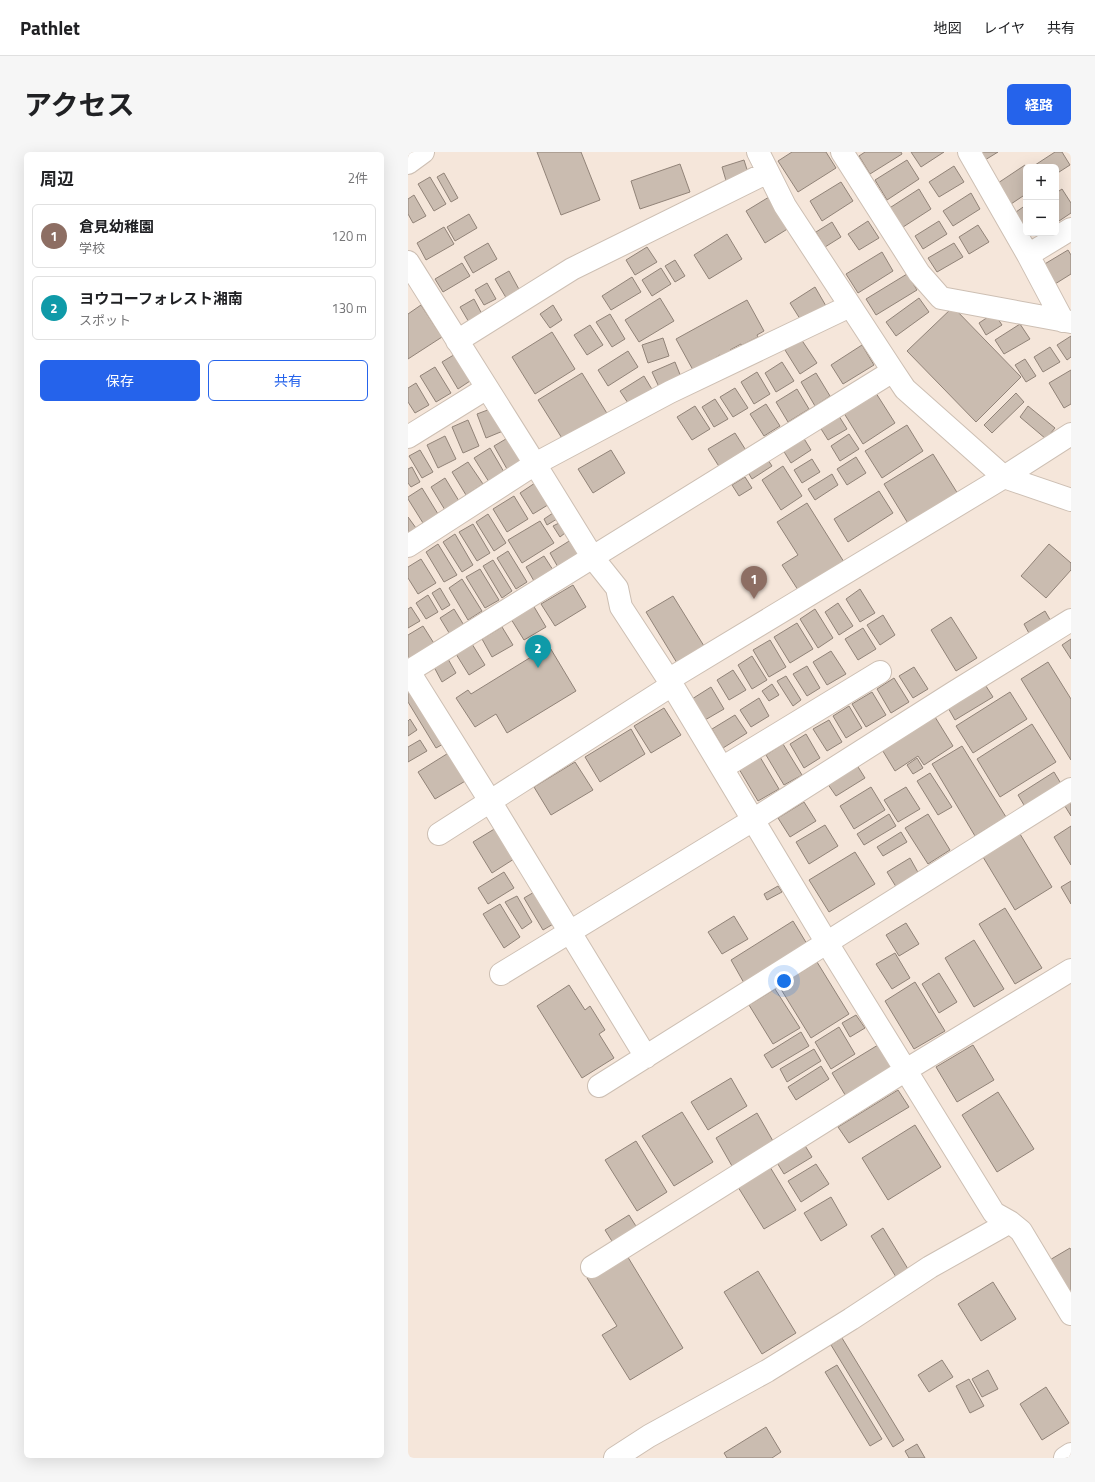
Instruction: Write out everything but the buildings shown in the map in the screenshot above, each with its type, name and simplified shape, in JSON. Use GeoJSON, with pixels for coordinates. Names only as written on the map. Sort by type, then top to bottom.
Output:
{"type":"FeatureCollection","features":[{"type":"Feature","properties":{"kind":"street"},"geometry":{"type":"LineString","coordinates":[[408,163],[423,152]]}},
{"type":"Feature","properties":{"kind":"street"},"geometry":{"type":"LineString","coordinates":[[758,152],[785,206],[905,389],[1004,477],[1071,500]]}},
{"type":"Feature","properties":{"kind":"street"},"geometry":{"type":"LineString","coordinates":[[842,152],[919,273],[941,298],[1067,322]]}},
{"type":"Feature","properties":{"kind":"street"},"geometry":{"type":"LineString","coordinates":[[969,152],[1067,322]]}},
{"type":"Feature","properties":{"kind":"street"},"geometry":{"type":"LineString","coordinates":[[456,341],[572,269],[768,172]]}},
{"type":"Feature","properties":{"kind":"street"},"geometry":{"type":"LineString","coordinates":[[1028,255],[1071,229]]}},
{"type":"Feature","properties":{"kind":"street"},"geometry":{"type":"LineString","coordinates":[[408,262],[593,558],[616,588],[620,607],[670,682],[827,943],[994,1213],[1010,1222],[1021,1231],[1071,1314]]}},
{"type":"Feature","properties":{"kind":"street"},"geometry":{"type":"LineString","coordinates":[[408,546],[535,464],[670,392],[850,306]]}},
{"type":"Feature","properties":{"kind":"street"},"geometry":{"type":"LineString","coordinates":[[646,1057],[490,801],[408,671],[893,372]]}},
{"type":"Feature","properties":{"kind":"street"},"geometry":{"type":"LineString","coordinates":[[408,437],[486,388]]}},
{"type":"Feature","properties":{"kind":"street"},"geometry":{"type":"LineString","coordinates":[[438,834],[670,682],[1004,477],[1071,434]]}},
{"type":"Feature","properties":{"kind":"street"},"geometry":{"type":"LineString","coordinates":[[501,974],[753,820],[1071,620]]}},
{"type":"Feature","properties":{"kind":"street"},"geometry":{"type":"LineString","coordinates":[[722,768],[880,672]]}},
{"type":"Feature","properties":{"kind":"street"},"geometry":{"type":"LineString","coordinates":[[599,1086],[1071,789]]}},
{"type":"Feature","properties":{"kind":"street"},"geometry":{"type":"LineString","coordinates":[[592,1267],[906,1070],[1071,970]]}},
{"type":"Feature","properties":{"kind":"street"},"geometry":{"type":"LineString","coordinates":[[622,1456],[650,1436],[767,1371],[851,1319],[930,1267],[1010,1222]]}},
{"type":"Feature","properties":{"kind":"street"},"geometry":{"type":"LineString","coordinates":[[1065,1458],[1071,1454]]}},
{"type":"Feature","properties":{"kind":"place","name":"倉見幼稚園"},"geometry":{"type":"Point","coordinates":[754,599]}},
{"type":"Feature","properties":{"kind":"place","name":"ヨウコーフォレスト湘南"},"geometry":{"type":"Point","coordinates":[538,668]}}]}
